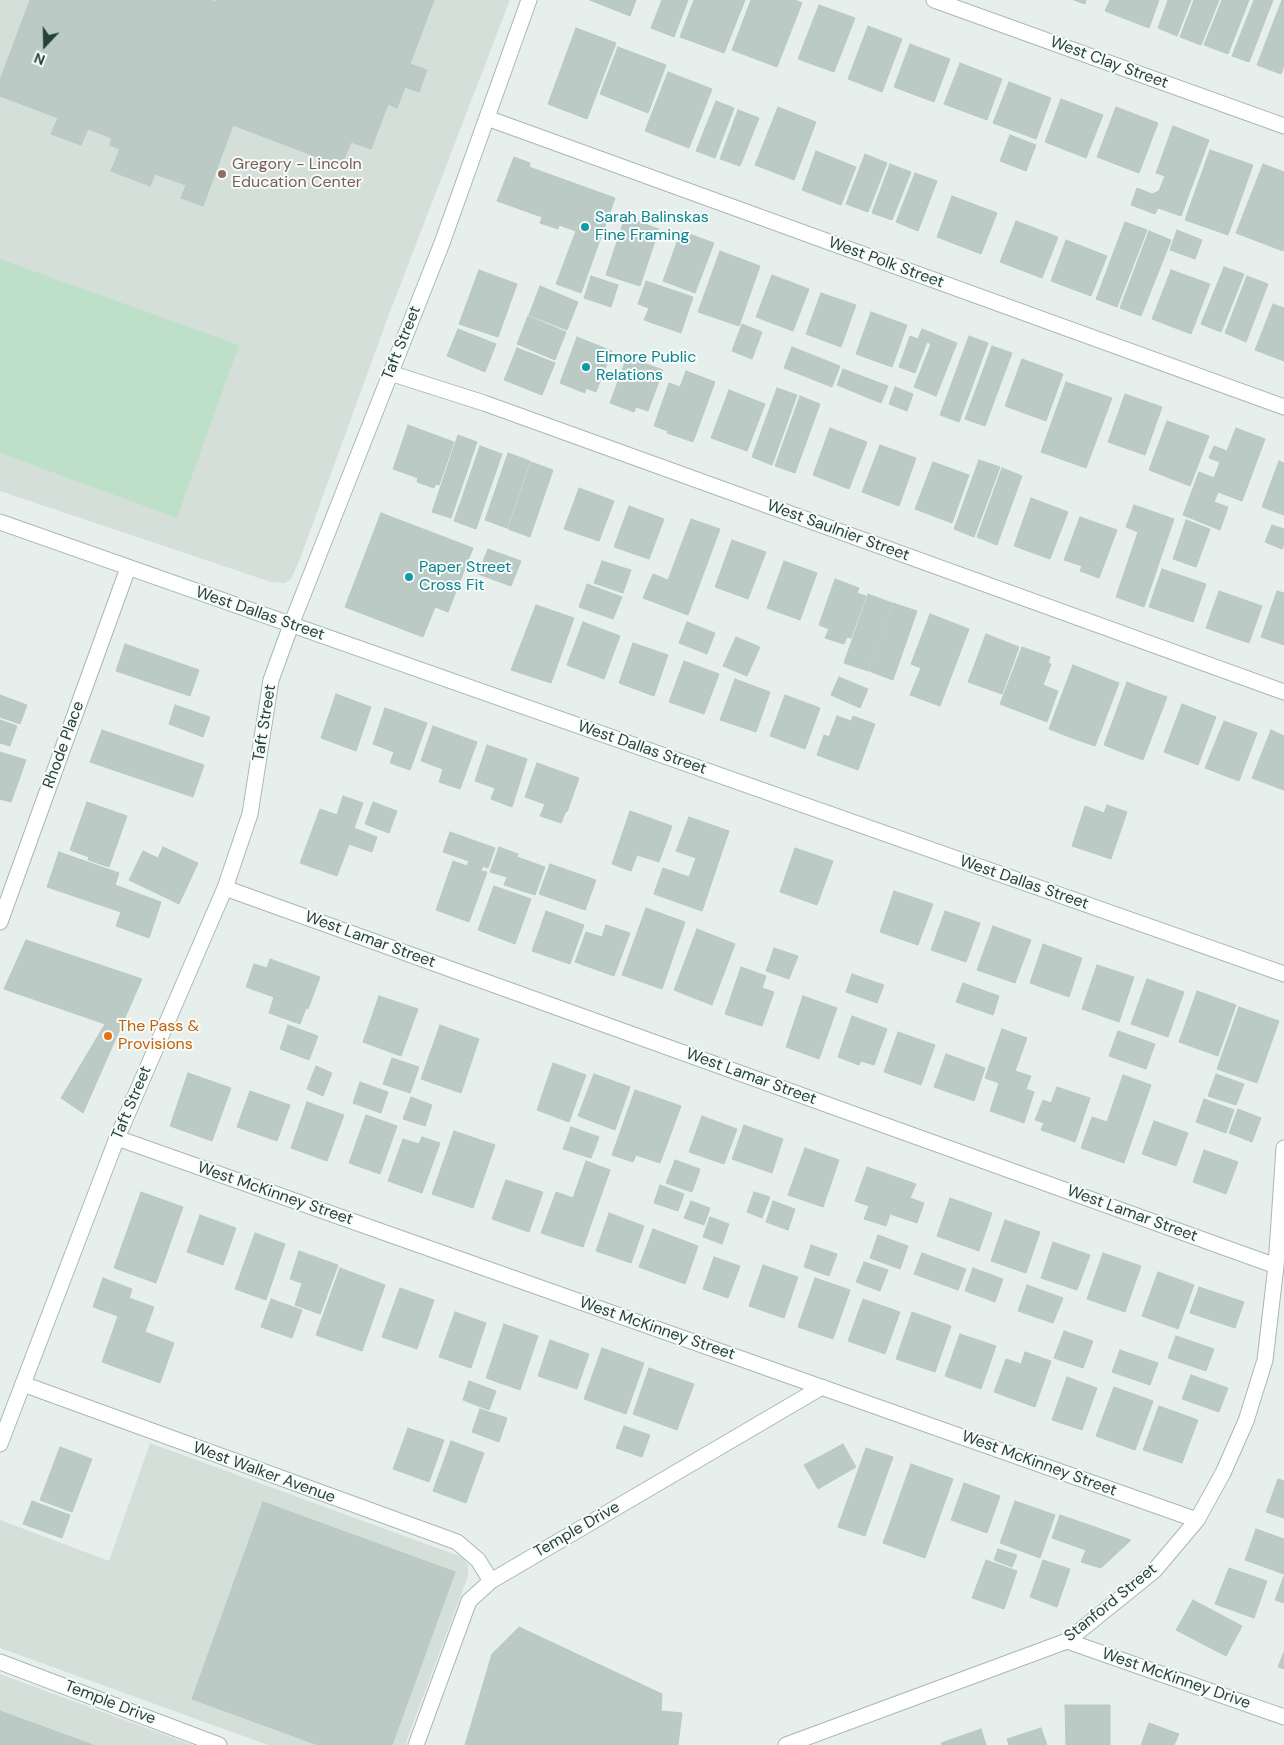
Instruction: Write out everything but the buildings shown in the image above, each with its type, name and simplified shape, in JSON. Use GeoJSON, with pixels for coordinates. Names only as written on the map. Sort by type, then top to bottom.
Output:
{"type":"FeatureCollection","features":[{"type":"Feature","properties":{"kind":"street","name":"Taft Street"},"geometry":{"type":"LineString","coordinates":[[0,1444],[117,1138],[226,888],[250,814],[272,680],[291,624],[442,242],[530,0]]}},
{"type":"Feature","properties":{"kind":"street","name":"West Clay Street"},"geometry":{"type":"LineString","coordinates":[[934,0],[1284,126]]}},
{"type":"Feature","properties":{"kind":"street","name":"West Polk Street"},"geometry":{"type":"LineString","coordinates":[[487,118],[1284,407]]}},
{"type":"Feature","properties":{"kind":"street","name":"West Saulnier Street"},"geometry":{"type":"LineString","coordinates":[[390,373],[494,406],[1284,692]]}},
{"type":"Feature","properties":{"kind":"street","name":"West Dallas Street"},"geometry":{"type":"LineString","coordinates":[[0,522],[1284,974]]}},
{"type":"Feature","properties":{"kind":"street","name":"Rhode Place"},"geometry":{"type":"LineString","coordinates":[[0,922],[128,568]]}},
{"type":"Feature","properties":{"kind":"street","name":"West Lamar Street"},"geometry":{"type":"LineString","coordinates":[[226,888],[1276,1266]]}},
{"type":"Feature","properties":{"kind":"street","name":"West McKinney Street"},"geometry":{"type":"LineString","coordinates":[[117,1138],[1197,1520]]}},
{"type":"Feature","properties":{"kind":"street","name":"Stanford Street"},"geometry":{"type":"LineString","coordinates":[[786,1745],[1067,1641],[1154,1571],[1197,1520],[1224,1473],[1246,1422],[1265,1360],[1276,1266],[1284,1148]]}},
{"type":"Feature","properties":{"kind":"street","name":"West Walker Avenue"},"geometry":{"type":"LineString","coordinates":[[24,1384],[458,1542],[478,1560],[491,1580]]}},
{"type":"Feature","properties":{"kind":"street","name":"Temple Drive"},"geometry":{"type":"LineString","coordinates":[[416,1745],[468,1602],[491,1580],[822,1387]]}},
{"type":"Feature","properties":{"kind":"street","name":"West McKinney Drive"},"geometry":{"type":"LineString","coordinates":[[1067,1641],[1284,1717]]}},
{"type":"Feature","properties":{"kind":"street","name":"Temple Drive"},"geometry":{"type":"LineString","coordinates":[[0,1662],[219,1745]]}},
{"type":"Feature","properties":{"kind":"shaded area","name":"Gregory - Lincoln Education Center"},"geometry":{"type":"Polygon","coordinates":[[[0,0],[510,0],[388,317],[300,559],[291,579],[285,583],[271,582],[0,491],[0,0]]]}},
{"type":"Feature","properties":{"kind":"shaded area"},"geometry":{"type":"Polygon","coordinates":[[[150,1443],[462,1557],[468,1565],[468,1576],[405,1745],[268,1745],[0,1648],[0,1520],[109,1561],[150,1443]]]}},
{"type":"Feature","properties":{"kind":"shaded area"},"geometry":{"type":"Polygon","coordinates":[[[0,1674],[192,1745],[0,1745],[0,1674]]]}},
{"type":"Feature","properties":{"kind":"green space"},"geometry":{"type":"Polygon","coordinates":[[[0,259],[239,345],[177,518],[0,453],[0,259]]]}},
{"type":"Feature","properties":{"kind":"place","name":"Gregory - Lincoln Education Center"},"geometry":{"type":"Point","coordinates":[222,174]}},
{"type":"Feature","properties":{"kind":"place","name":"Sarah Balinskas Fine Framing"},"geometry":{"type":"Point","coordinates":[585,227]}},
{"type":"Feature","properties":{"kind":"place","name":"Elmore Public Relations"},"geometry":{"type":"Point","coordinates":[586,367]}},
{"type":"Feature","properties":{"kind":"place","name":"Paper Street Cross Fit"},"geometry":{"type":"Point","coordinates":[409,577]}},
{"type":"Feature","properties":{"kind":"place","name":"The Pass & Provisions"},"geometry":{"type":"Point","coordinates":[108,1036]}}]}
